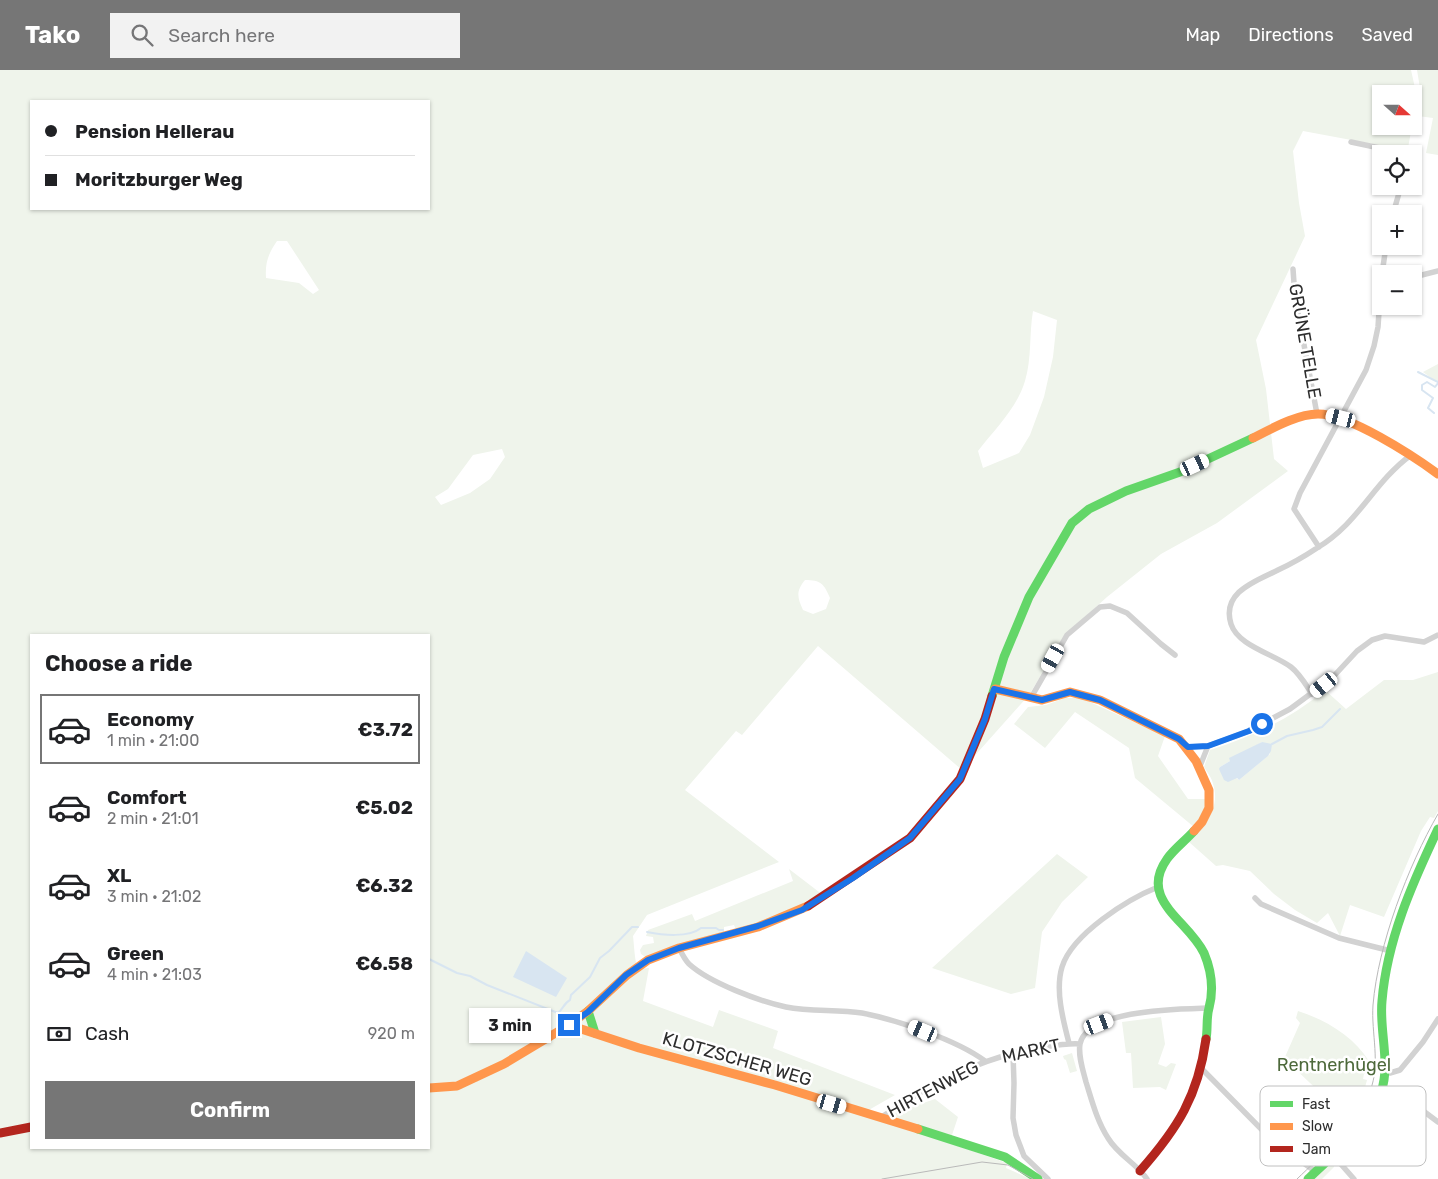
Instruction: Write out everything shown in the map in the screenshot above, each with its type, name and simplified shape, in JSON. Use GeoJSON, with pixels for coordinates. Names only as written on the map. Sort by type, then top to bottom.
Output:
{"type":"FeatureCollection","features":[{"type":"Feature","properties":{"kind":"street"},"geometry":{"type":"LineString","coordinates":[[1351,142],[1372,146]]}},
{"type":"Feature","properties":{"kind":"street","name":"GRÜNE TELLE"},"geometry":{"type":"LineString","coordinates":[[1293,269],[1295,297],[1317,414]]}},
{"type":"Feature","properties":{"kind":"street"},"geometry":{"type":"LineString","coordinates":[[1422,275],[1438,271]]}},
{"type":"Feature","properties":{"kind":"street"},"geometry":{"type":"LineString","coordinates":[[1319,547],[1294,508],[1300,493],[1366,370],[1374,346],[1379,315]]}},
{"type":"Feature","properties":{"kind":"street"},"geometry":{"type":"LineString","coordinates":[[430,1088],[457,1086],[504,1064],[588,1012],[626,975],[640,965],[679,948],[758,926],[802,910],[853,878],[910,838],[960,779],[976,744],[1012,636],[1033,590],[1072,523],[1089,509],[1126,490],[1180,472],[1291,420],[1317,414],[1341,418],[1411,455],[1438,474]]}},
{"type":"Feature","properties":{"kind":"street"},"geometry":{"type":"LineString","coordinates":[[1312,694],[1303,680],[1291,668],[1243,641],[1235,632],[1229,614],[1232,601],[1238,592],[1247,585],[1319,547],[1348,524],[1381,482],[1411,455]]}},
{"type":"Feature","properties":{"kind":"street"},"geometry":{"type":"LineString","coordinates":[[1032,697],[1068,635],[1100,607],[1110,606],[1127,613],[1160,644],[1175,655]]}},
{"type":"Feature","properties":{"kind":"street"},"geometry":{"type":"LineString","coordinates":[[1188,747],[1208,746],[1249,731],[1290,709],[1332,678],[1357,651],[1372,640],[1385,636],[1424,642],[1438,635]]}},
{"type":"Feature","properties":{"kind":"street"},"geometry":{"type":"LineString","coordinates":[[994,689],[1042,700],[1070,692],[1100,700],[1179,739],[1188,747],[1209,784],[1210,799],[1207,815],[1164,862],[1158,887],[1163,902],[1197,942],[1207,963],[1211,981],[1211,1006],[1202,1069],[1196,1090],[1180,1121],[1162,1147],[1140,1171]]}},
{"type":"Feature","properties":{"kind":"street"},"geometry":{"type":"LineString","coordinates":[[1200,766],[1208,746]]}},
{"type":"Feature","properties":{"kind":"street"},"geometry":{"type":"LineString","coordinates":[[1382,1086],[1384,1072],[1381,1008],[1391,951],[1403,909],[1438,829]]}},
{"type":"Feature","properties":{"kind":"street"},"geometry":{"type":"LineString","coordinates":[[1068,1043],[1060,994],[1061,972],[1068,955],[1096,924],[1113,911],[1158,887]]}},
{"type":"Feature","properties":{"kind":"street"},"geometry":{"type":"LineString","coordinates":[[1256,898],[1261,904],[1339,938],[1391,951]]}},
{"type":"Feature","properties":{"kind":"street"},"geometry":{"type":"LineString","coordinates":[[679,948],[688,963],[700,973],[747,994],[787,1007],[862,1013],[909,1026],[971,1051],[985,1061]]}},
{"type":"Feature","properties":{"kind":"street"},"geometry":{"type":"LineString","coordinates":[[1080,1044],[1084,1034],[1090,1029],[1119,1016],[1211,1006]]}},
{"type":"Feature","properties":{"kind":"street"},"geometry":{"type":"LineString","coordinates":[[588,1012],[595,1033]]}},
{"type":"Feature","properties":{"kind":"street"},"geometry":{"type":"LineString","coordinates":[[1384,1072],[1400,1070],[1423,1042],[1438,1019]]}},
{"type":"Feature","properties":{"kind":"street","name":"KLOTZSCHER WEG"},"geometry":{"type":"LineString","coordinates":[[569,1025],[640,1048],[774,1085],[1005,1157],[1038,1179]]}},
{"type":"Feature","properties":{"kind":"street","name":"MARKT"},"geometry":{"type":"LineString","coordinates":[[985,1061],[1068,1043],[1080,1044],[1080,1057],[1092,1101],[1108,1140],[1147,1179]]}},
{"type":"Feature","properties":{"kind":"street"},"geometry":{"type":"LineString","coordinates":[[1013,1054],[1013,1118],[1018,1142],[1024,1156],[1048,1179]]}},
{"type":"Feature","properties":{"kind":"street","name":"HIRTENWEG"},"geometry":{"type":"LineString","coordinates":[[880,1118],[922,1091],[960,1071],[985,1061]]}},
{"type":"Feature","properties":{"kind":"street"},"geometry":{"type":"LineString","coordinates":[[1202,1069],[1260,1128]]}},
{"type":"Feature","properties":{"kind":"street"},"geometry":{"type":"LineString","coordinates":[[1426,1113],[1438,1122]]}},
{"type":"Feature","properties":{"kind":"street"},"geometry":{"type":"LineString","coordinates":[[0,1133],[30,1127]]}},
{"type":"Feature","properties":{"kind":"street"},"geometry":{"type":"LineString","coordinates":[[1308,1166],[1316,1172]]}},
{"type":"Feature","properties":{"kind":"street"},"geometry":{"type":"LineString","coordinates":[[1308,1179],[1321,1166]]}},
{"type":"Feature","properties":{"kind":"street"},"geometry":{"type":"LineString","coordinates":[[1343,1166],[1354,1179]]}},
{"type":"Feature","properties":{"kind":"green space"},"geometry":{"type":"Polygon","coordinates":[[[0,70],[1411,70],[1414,85],[1372,85],[1372,135],[1410,135],[1409,145],[1378,145],[1303,131],[1293,151],[1305,236],[1256,340],[1266,389],[1274,459],[1288,471],[1217,523],[1161,554],[1107,597],[1066,634],[1029,695],[962,770],[818,646],[742,735],[736,731],[685,790],[779,862],[647,915],[633,936],[638,969],[649,968],[643,1001],[713,1027],[719,1010],[778,1031],[773,1048],[895,1095],[867,1111],[923,1134],[1007,1163],[1006,1168],[1031,1179],[0,1179],[0,70]],[[277,241],[271,250],[266,268],[266,278],[299,283],[313,294],[319,290],[287,241],[277,241]],[[1033,311],[1029,364],[1025,381],[1011,409],[978,451],[983,468],[1019,453],[1030,435],[1044,397],[1053,357],[1057,320],[1033,311]],[[502,449],[473,455],[448,489],[435,497],[441,505],[470,493],[490,479],[505,457],[502,449]],[[805,580],[799,591],[803,610],[813,614],[826,609],[830,598],[826,589],[815,581],[805,580]]]}},
{"type":"Feature","properties":{"kind":"green space"},"geometry":{"type":"Polygon","coordinates":[[[1417,70],[1438,70],[1438,155],[1426,153],[1433,118],[1422,117],[1422,85],[1420,85],[1417,70]]]}},
{"type":"Feature","properties":{"kind":"green space"},"geometry":{"type":"Polygon","coordinates":[[[1438,364],[1438,383],[1423,372],[1438,364]]]}},
{"type":"Feature","properties":{"kind":"green space"},"geometry":{"type":"Polygon","coordinates":[[[1438,672],[1438,811],[1434,818],[1430,817],[1421,831],[1384,917],[1350,905],[1340,936],[1328,913],[1317,923],[1295,910],[1274,894],[1250,871],[1223,865],[1216,866],[1189,842],[1206,823],[1215,801],[1212,780],[1204,767],[1210,750],[1271,726],[1298,710],[1325,690],[1346,709],[1384,680],[1413,680],[1438,672]],[[1262,742],[1220,767],[1239,780],[1270,754],[1262,742]]]}},
{"type":"Feature","properties":{"kind":"green space"},"geometry":{"type":"Polygon","coordinates":[[[1065,698],[1081,698],[1165,736],[1158,756],[1188,799],[1207,799],[1205,813],[1194,827],[1135,778],[1129,748],[1075,712],[1045,748],[1014,724],[1028,707],[1046,705],[1065,698]]]}},
{"type":"Feature","properties":{"kind":"green space"},"geometry":{"type":"Polygon","coordinates":[[[1057,854],[1088,877],[1062,902],[1042,932],[1035,988],[1011,994],[932,968],[1057,854]]]}},
{"type":"Feature","properties":{"kind":"green space"},"geometry":{"type":"Polygon","coordinates":[[[789,869],[823,895],[781,916],[736,930],[734,925],[724,927],[724,933],[647,958],[641,954],[640,950],[643,945],[654,943],[653,937],[646,936],[648,930],[692,914],[695,921],[793,881],[789,869]]]}},
{"type":"Feature","properties":{"kind":"green space","name":"Rentnerhügel"},"geometry":{"type":"Polygon","coordinates":[[[1298,1011],[1319,1019],[1338,1030],[1355,1044],[1369,1061],[1367,1074],[1364,1074],[1363,1079],[1367,1080],[1365,1086],[1313,1086],[1291,1065],[1281,1066],[1300,1023],[1296,1018],[1298,1011]]]}},
{"type":"Feature","properties":{"kind":"green space"},"geometry":{"type":"Polygon","coordinates":[[[1161,1017],[1165,1044],[1158,1064],[1166,1067],[1171,1063],[1176,1064],[1166,1090],[1160,1087],[1133,1088],[1131,1053],[1126,1053],[1122,1022],[1161,1017]]]}},
{"type":"Feature","properties":{"kind":"green space"},"geometry":{"type":"Polygon","coordinates":[[[1072,1053],[1077,1071],[1070,1073],[1063,1056],[1072,1053]]]}},
{"type":"Feature","properties":{"kind":"green space"},"geometry":{"type":"Polygon","coordinates":[[[935,1099],[958,1117],[951,1138],[883,1117],[935,1099]]]}},
{"type":"Feature","properties":{"kind":"green space"},"geometry":{"type":"Polygon","coordinates":[[[1326,1166],[1334,1166],[1322,1179],[1315,1179],[1314,1177],[1326,1166]]]}},
{"type":"Feature","properties":{"kind":"shaded area"},"geometry":{"type":"Polygon","coordinates":[[[1262,742],[1272,744],[1268,756],[1239,780],[1237,778],[1228,782],[1224,780],[1219,769],[1230,761],[1229,758],[1262,742]]]}},
{"type":"Feature","properties":{"kind":"shaded area"},"geometry":{"type":"Polygon","coordinates":[[[526,951],[567,978],[556,997],[513,977],[526,951]]]}},
{"type":"Feature","properties":{"kind":"waterway"},"geometry":{"type":"LineString","coordinates":[[1418,372],[1438,382]]}},
{"type":"Feature","properties":{"kind":"waterway"},"geometry":{"type":"LineString","coordinates":[[1434,413],[1428,408],[1433,398],[1422,390],[1422,385],[1427,382],[1435,387],[1438,383]]}},
{"type":"Feature","properties":{"kind":"waterway"},"geometry":{"type":"LineString","coordinates":[[1272,744],[1287,736],[1322,727],[1340,709]]}},
{"type":"Feature","properties":{"kind":"waterway"},"geometry":{"type":"LineString","coordinates":[[430,960],[457,973],[470,976],[487,985],[558,1013],[570,1000],[571,995],[590,977],[600,958],[632,927],[638,927]]}},
{"type":"Feature","properties":{"kind":"waterway"},"geometry":{"type":"LineString","coordinates":[[647,932],[675,935],[690,933],[701,928],[723,930]]}},
{"type":"Feature","properties":{"kind":"tram line"},"geometry":{"type":"LineString","coordinates":[[1372,1086],[1375,1070],[1373,1005],[1381,957],[1396,906],[1416,857],[1438,814]]}},
{"type":"Feature","properties":{"kind":"tram line"},"geometry":{"type":"LineString","coordinates":[[882,1179],[982,1162],[1008,1165],[1033,1179]]}},
{"type":"Feature","properties":{"kind":"tram line"},"geometry":{"type":"LineString","coordinates":[[1297,1179],[1310,1166]]}},
{"type":"Feature","properties":{"kind":"traffic: fast"},"geometry":{"type":"LineString","coordinates":[[992,696],[1004,657],[1029,597],[1072,523],[1089,509],[1126,491],[1180,472],[1253,438]]}},
{"type":"Feature","properties":{"kind":"traffic: fast"},"geometry":{"type":"LineString","coordinates":[[1383,1086],[1385,1059],[1382,1001],[1389,956],[1410,892],[1438,829]]}},
{"type":"Feature","properties":{"kind":"traffic: fast"},"geometry":{"type":"LineString","coordinates":[[1194,831],[1167,859],[1160,873],[1158,886],[1162,898],[1169,909],[1197,941],[1207,960],[1212,987],[1206,1039]]}},
{"type":"Feature","properties":{"kind":"traffic: fast"},"geometry":{"type":"LineString","coordinates":[[588,1011],[595,1033]]}},
{"type":"Feature","properties":{"kind":"traffic: fast"},"geometry":{"type":"LineString","coordinates":[[918,1129],[1005,1157],[1038,1179]]}},
{"type":"Feature","properties":{"kind":"traffic: fast"},"geometry":{"type":"LineString","coordinates":[[1308,1179],[1321,1166]]}},
{"type":"Feature","properties":{"kind":"traffic: slow"},"geometry":{"type":"LineString","coordinates":[[1253,438],[1302,416],[1318,414],[1331,416],[1363,428],[1380,437],[1438,474]]}},
{"type":"Feature","properties":{"kind":"traffic: slow"},"geometry":{"type":"LineString","coordinates":[[995,689],[1042,700],[1070,692],[1100,700],[1179,739],[1196,761],[1209,790],[1209,808],[1202,822],[1194,831]]}},
{"type":"Feature","properties":{"kind":"traffic: slow"},"geometry":{"type":"LineString","coordinates":[[430,1088],[457,1086],[504,1064],[569,1025],[588,1011],[627,975],[648,960],[679,948],[758,927],[808,906]]}},
{"type":"Feature","properties":{"kind":"traffic: slow"},"geometry":{"type":"LineString","coordinates":[[569,1025],[639,1048],[775,1085],[918,1129]]}},
{"type":"Feature","properties":{"kind":"traffic: jam"},"geometry":{"type":"LineString","coordinates":[[808,906],[910,838],[960,779],[985,719],[992,696]]}},
{"type":"Feature","properties":{"kind":"traffic: jam"},"geometry":{"type":"LineString","coordinates":[[1140,1171],[1165,1140],[1184,1110],[1198,1078],[1206,1039]]}},
{"type":"Feature","properties":{"kind":"traffic: jam"},"geometry":{"type":"LineString","coordinates":[[0,1133],[30,1127]]}},
{"type":"Feature","properties":{"kind":"route"},"geometry":{"type":"LineString","coordinates":[[569,1025],[588,1012],[626,975],[648,960],[679,948],[758,926],[802,910],[876,863],[910,838],[960,779],[985,719],[994,689],[1042,700],[1070,692],[1100,700],[1179,739],[1188,747],[1208,746],[1249,731],[1262,724]]}}]}
